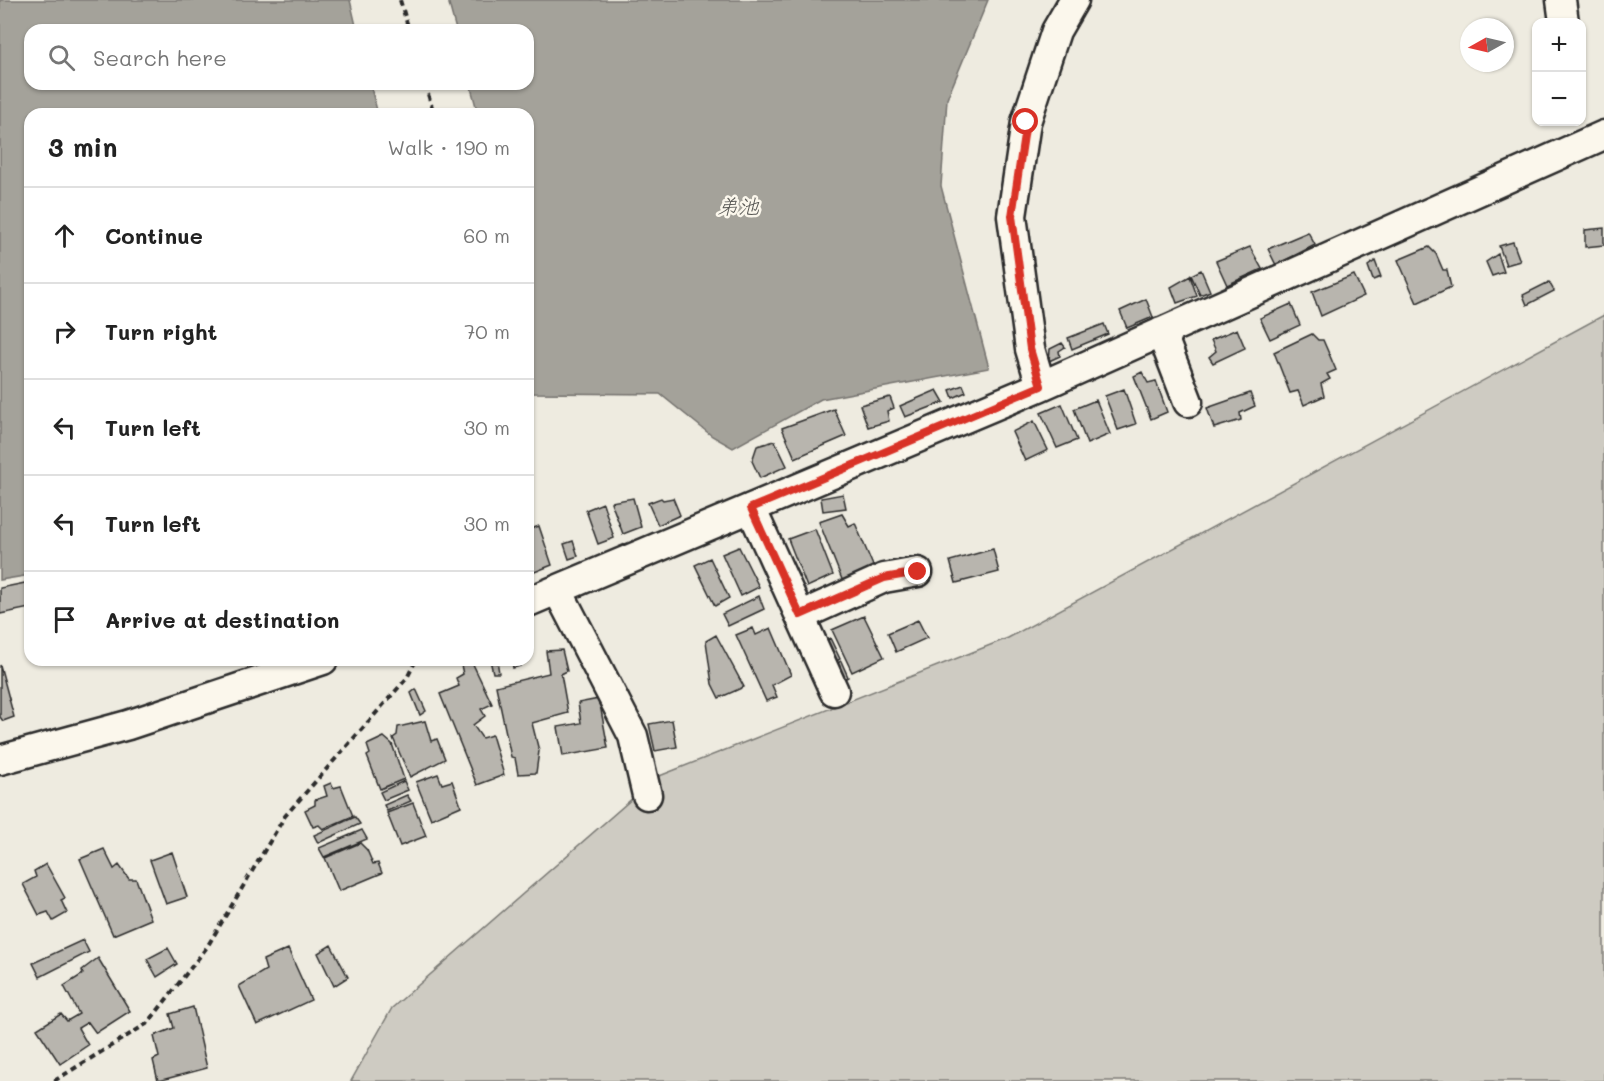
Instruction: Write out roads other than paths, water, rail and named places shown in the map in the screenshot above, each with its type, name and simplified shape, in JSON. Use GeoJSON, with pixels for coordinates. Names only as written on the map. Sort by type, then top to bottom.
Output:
{"type":"FeatureCollection","features":[{"type":"Feature","properties":{"kind":"street"},"geometry":{"type":"LineString","coordinates":[[1041,386],[1030,349],[1012,216],[1026,122],[1056,31],[1074,0]]}},
{"type":"Feature","properties":{"kind":"street"},"geometry":{"type":"LineString","coordinates":[[1561,0],[1563,18]]}},
{"type":"Feature","properties":{"kind":"street"},"geometry":{"type":"LineString","coordinates":[[534,600],[1041,386],[1589,134]]}},
{"type":"Feature","properties":{"kind":"street"},"geometry":{"type":"LineString","coordinates":[[1161,332],[1188,402]]}},
{"type":"Feature","properties":{"kind":"street"},"geometry":{"type":"LineString","coordinates":[[751,508],[834,691]]}},
{"type":"Feature","properties":{"kind":"street"},"geometry":{"type":"LineString","coordinates":[[800,615],[884,578],[918,572]]}},
{"type":"Feature","properties":{"kind":"street"},"geometry":{"type":"LineString","coordinates":[[558,591],[633,736],[647,795]]}},
{"type":"Feature","properties":{"kind":"street"},"geometry":{"type":"LineString","coordinates":[[0,760],[128,725],[305,666]]}},
{"type":"Feature","properties":{"kind":"water"},"geometry":{"type":"Polygon","coordinates":[[[0,0],[350,0],[356,24],[24,24],[24,90],[372,90],[376,108],[24,108],[24,576],[0,580],[0,0]]]}},
{"type":"Feature","properties":{"kind":"water","name":"弟池"},"geometry":{"type":"Polygon","coordinates":[[[448,0],[988,0],[947,99],[941,186],[989,368],[821,399],[733,448],[712,436],[660,394],[534,393],[534,108],[476,108],[472,90],[534,90],[534,24],[454,24],[448,0]]]}}]}
